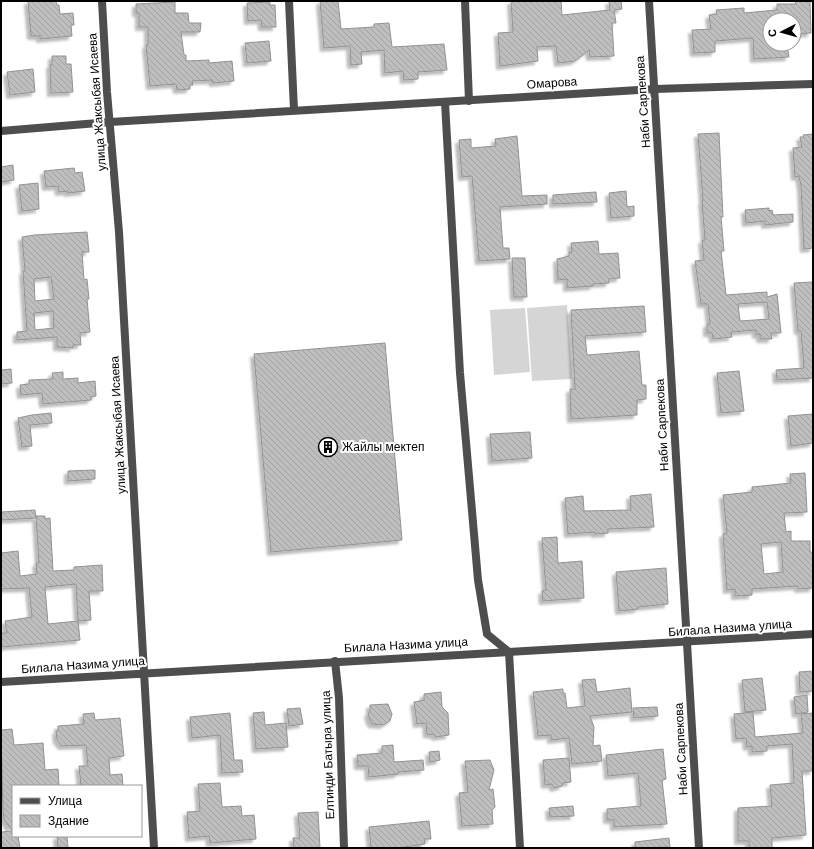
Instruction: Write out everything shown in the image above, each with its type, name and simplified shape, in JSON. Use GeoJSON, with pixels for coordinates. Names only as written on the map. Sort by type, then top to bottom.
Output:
{"type":"FeatureCollection","features":[{"type":"Feature","properties":{"kind":"street","name":"улица Жаксыбая Исаева"},"geometry":{"type":"LineString","coordinates":[[102,1],[119,232],[154,848]]}},
{"type":"Feature","properties":{"kind":"street"},"geometry":{"type":"LineString","coordinates":[[289,1],[294,110]]}},
{"type":"Feature","properties":{"kind":"street"},"geometry":{"type":"LineString","coordinates":[[465,1],[469,100]]}},
{"type":"Feature","properties":{"kind":"street","name":"Наби Сарпекова"},"geometry":{"type":"LineString","coordinates":[[649,1],[698,848]]}},
{"type":"Feature","properties":{"kind":"street","name":"Омарова"},"geometry":{"type":"LineString","coordinates":[[1,131],[294,110],[655,89],[813,84]]}},
{"type":"Feature","properties":{"kind":"street"},"geometry":{"type":"LineString","coordinates":[[445,102],[460,373],[478,580],[487,634],[509,652],[520,848]]}},
{"type":"Feature","properties":{"kind":"street","name":"Билала Назима улица"},"geometry":{"type":"LineString","coordinates":[[1,682],[687,643],[813,634]]}},
{"type":"Feature","properties":{"kind":"street","name":"Елтинди Батыра улица"},"geometry":{"type":"LineString","coordinates":[[336,662],[339,698],[344,848]]}},
{"type":"Feature","properties":{"kind":"shaded area"},"geometry":{"type":"Polygon","coordinates":[[[567,305],[572,379],[532,381],[527,308],[567,305]]]}},
{"type":"Feature","properties":{"kind":"shaded area"},"geometry":{"type":"Polygon","coordinates":[[[525,308],[530,372],[494,375],[490,310],[525,308]]]}},
{"type":"Feature","properties":{"kind":"building"},"geometry":{"type":"Polygon","coordinates":[[[28,1],[56,1],[57,5],[59,5],[60,14],[73,13],[74,25],[71,25],[72,36],[40,39],[40,36],[31,36],[28,1]]]}},
{"type":"Feature","properties":{"kind":"building"},"geometry":{"type":"Polygon","coordinates":[[[320,1],[338,1],[341,29],[374,27],[374,24],[389,23],[392,47],[444,44],[447,70],[418,72],[418,79],[404,80],[403,71],[385,73],[384,50],[361,52],[362,64],[351,65],[350,46],[324,48],[320,1]]]}},
{"type":"Feature","properties":{"kind":"building"},"geometry":{"type":"Polygon","coordinates":[[[511,1],[561,1],[562,15],[610,10],[609,1],[621,1],[622,9],[614,10],[616,23],[612,23],[614,56],[590,57],[589,50],[575,61],[558,63],[556,46],[537,47],[538,61],[500,66],[498,33],[513,32],[511,1]]]}},
{"type":"Feature","properties":{"kind":"building"},"geometry":{"type":"Polygon","coordinates":[[[795,1],[810,1],[811,33],[802,34],[802,12],[762,12],[762,52],[788,52],[789,57],[754,59],[753,38],[715,41],[715,52],[694,53],[692,30],[711,29],[709,15],[717,14],[716,10],[744,8],[744,13],[777,10],[777,4],[796,4],[795,1]]]}},
{"type":"Feature","properties":{"kind":"building"},"geometry":{"type":"Polygon","coordinates":[[[175,2],[175,13],[188,13],[189,23],[201,23],[200,32],[181,32],[186,61],[209,60],[209,63],[232,61],[234,81],[213,83],[212,80],[192,81],[193,85],[190,85],[190,89],[177,90],[176,84],[150,86],[146,45],[148,45],[148,27],[139,27],[139,13],[136,13],[136,4],[175,2]]]}},
{"type":"Feature","properties":{"kind":"building"},"geometry":{"type":"Polygon","coordinates":[[[270,2],[270,5],[275,5],[276,27],[262,27],[261,20],[248,21],[247,3],[270,2]]]}},
{"type":"Feature","properties":{"kind":"building"},"geometry":{"type":"Polygon","coordinates":[[[269,41],[271,61],[247,63],[245,43],[269,41]]]}},
{"type":"Feature","properties":{"kind":"building"},"geometry":{"type":"Polygon","coordinates":[[[52,56],[66,56],[66,64],[71,64],[73,92],[51,93],[50,65],[52,65],[52,56]]]}},
{"type":"Feature","properties":{"kind":"building"},"geometry":{"type":"Polygon","coordinates":[[[33,69],[35,92],[10,95],[7,72],[33,69]]]}},
{"type":"Feature","properties":{"kind":"building"},"geometry":{"type":"Polygon","coordinates":[[[719,133],[723,217],[721,217],[724,251],[721,251],[726,295],[767,292],[767,297],[777,294],[781,333],[771,333],[772,339],[760,339],[760,334],[756,335],[756,330],[731,332],[732,337],[713,339],[712,333],[707,333],[707,324],[710,324],[708,304],[701,304],[695,261],[704,260],[702,240],[705,240],[698,134],[719,133]],[[767,302],[738,304],[740,321],[769,319],[767,302]]]}},
{"type":"Feature","properties":{"kind":"building"},"geometry":{"type":"Polygon","coordinates":[[[813,134],[813,248],[804,249],[801,186],[799,176],[795,177],[793,148],[802,147],[800,137],[804,137],[803,135],[813,134]]]}},
{"type":"Feature","properties":{"kind":"building"},"geometry":{"type":"Polygon","coordinates":[[[517,136],[522,196],[547,195],[547,204],[500,207],[503,248],[509,248],[510,259],[479,261],[472,176],[462,177],[459,140],[471,139],[471,148],[496,146],[495,139],[517,136]]]}},
{"type":"Feature","properties":{"kind":"building"},"geometry":{"type":"Polygon","coordinates":[[[13,165],[14,180],[1,182],[1,167],[13,165]]]}},
{"type":"Feature","properties":{"kind":"building"},"geometry":{"type":"Polygon","coordinates":[[[74,168],[75,173],[82,172],[85,191],[68,193],[68,191],[59,192],[58,186],[46,187],[44,171],[74,168]]]}},
{"type":"Feature","properties":{"kind":"building"},"geometry":{"type":"Polygon","coordinates":[[[38,183],[39,209],[22,211],[19,185],[38,183]]]}},
{"type":"Feature","properties":{"kind":"building"},"geometry":{"type":"Polygon","coordinates":[[[626,191],[627,207],[634,206],[634,216],[611,218],[609,193],[626,191]]]}},
{"type":"Feature","properties":{"kind":"building"},"geometry":{"type":"Polygon","coordinates":[[[596,192],[597,202],[553,204],[553,195],[596,192]]]}},
{"type":"Feature","properties":{"kind":"building"},"geometry":{"type":"Polygon","coordinates":[[[769,208],[769,211],[772,210],[773,215],[793,214],[793,222],[765,225],[765,221],[746,223],[745,210],[769,208]]]}},
{"type":"Feature","properties":{"kind":"building"},"geometry":{"type":"Polygon","coordinates":[[[87,232],[89,252],[82,252],[84,280],[87,279],[89,299],[87,299],[90,332],[80,333],[81,345],[73,345],[73,348],[57,347],[57,337],[17,340],[17,332],[27,331],[22,237],[87,232]],[[51,277],[34,279],[35,301],[54,299],[51,277]],[[53,311],[34,313],[35,330],[54,328],[53,311]]]}},
{"type":"Feature","properties":{"kind":"building"},"geometry":{"type":"Polygon","coordinates":[[[598,241],[599,254],[618,253],[620,278],[609,279],[609,283],[567,288],[567,279],[558,280],[557,259],[569,256],[569,252],[572,252],[571,243],[598,241]]]}},
{"type":"Feature","properties":{"kind":"building"},"geometry":{"type":"Polygon","coordinates":[[[512,258],[525,258],[527,297],[514,297],[512,258]]]}},
{"type":"Feature","properties":{"kind":"building"},"geometry":{"type":"Polygon","coordinates":[[[813,282],[813,378],[777,380],[776,370],[804,368],[801,331],[798,331],[794,283],[813,282]]]}},
{"type":"Feature","properties":{"kind":"building"},"geometry":{"type":"Polygon","coordinates":[[[644,306],[646,332],[585,336],[587,355],[639,351],[642,385],[646,385],[646,399],[637,400],[637,415],[571,419],[570,389],[575,389],[571,310],[644,306]]]}},
{"type":"Feature","properties":{"kind":"building","name":"Жайлы мектеп"},"geometry":{"type":"Polygon","coordinates":[[[385,343],[402,540],[271,552],[254,354],[385,343]]]}},
{"type":"Feature","properties":{"kind":"building"},"geometry":{"type":"Polygon","coordinates":[[[11,369],[12,383],[1,384],[1,370],[11,369]]]}},
{"type":"Feature","properties":{"kind":"building"},"geometry":{"type":"Polygon","coordinates":[[[739,371],[744,411],[721,413],[717,373],[739,371]]]}},
{"type":"Feature","properties":{"kind":"building"},"geometry":{"type":"Polygon","coordinates":[[[63,372],[63,379],[78,378],[78,383],[95,381],[96,396],[91,397],[91,400],[43,404],[42,393],[21,395],[20,385],[29,384],[29,380],[53,379],[52,373],[63,372]]]}},
{"type":"Feature","properties":{"kind":"building"},"geometry":{"type":"Polygon","coordinates":[[[51,413],[52,423],[30,425],[32,446],[22,447],[18,418],[51,413]]]}},
{"type":"Feature","properties":{"kind":"building"},"geometry":{"type":"Polygon","coordinates":[[[813,414],[813,443],[791,446],[788,416],[813,414]]]}},
{"type":"Feature","properties":{"kind":"building"},"geometry":{"type":"Polygon","coordinates":[[[530,432],[532,458],[492,461],[490,434],[530,432]]]}},
{"type":"Feature","properties":{"kind":"building"},"geometry":{"type":"Polygon","coordinates":[[[95,470],[95,479],[68,481],[68,471],[95,470]]]}},
{"type":"Feature","properties":{"kind":"building"},"geometry":{"type":"Polygon","coordinates":[[[805,473],[807,512],[784,513],[786,532],[791,531],[791,541],[810,541],[810,552],[813,552],[813,588],[798,589],[798,586],[752,589],[752,595],[735,596],[735,589],[727,590],[723,534],[727,533],[723,495],[752,492],[752,487],[791,483],[790,474],[805,473]],[[781,542],[761,544],[764,574],[783,572],[781,542]]]}},
{"type":"Feature","properties":{"kind":"building"},"geometry":{"type":"Polygon","coordinates":[[[651,494],[654,527],[608,529],[608,533],[595,534],[595,532],[568,534],[565,498],[583,496],[584,511],[631,510],[630,496],[651,494]]]}},
{"type":"Feature","properties":{"kind":"building"},"geometry":{"type":"Polygon","coordinates":[[[35,510],[36,518],[1,520],[1,512],[35,510]]]}},
{"type":"Feature","properties":{"kind":"building"},"geometry":{"type":"Polygon","coordinates":[[[36,516],[45,516],[45,519],[50,518],[53,571],[74,570],[74,567],[102,565],[103,591],[89,591],[91,620],[78,621],[80,640],[1,647],[1,633],[7,633],[5,621],[32,617],[29,588],[1,589],[1,553],[18,551],[20,576],[37,574],[36,563],[39,563],[36,516]],[[76,584],[45,587],[48,624],[78,621],[76,584]]]}},
{"type":"Feature","properties":{"kind":"building"},"geometry":{"type":"Polygon","coordinates":[[[557,537],[558,563],[582,561],[584,598],[543,601],[542,591],[546,590],[542,538],[557,537]]]}},
{"type":"Feature","properties":{"kind":"building"},"geometry":{"type":"Polygon","coordinates":[[[666,568],[668,604],[638,607],[638,609],[619,611],[616,572],[666,568]]]}},
{"type":"Feature","properties":{"kind":"building"},"geometry":{"type":"Polygon","coordinates":[[[813,671],[813,691],[800,692],[799,672],[813,671]]]}},
{"type":"Feature","properties":{"kind":"building"},"geometry":{"type":"Polygon","coordinates":[[[762,678],[766,710],[745,712],[742,680],[762,678]]]}},
{"type":"Feature","properties":{"kind":"building"},"geometry":{"type":"Polygon","coordinates":[[[595,679],[597,692],[630,688],[632,712],[590,716],[594,727],[593,746],[600,745],[602,761],[572,764],[569,738],[551,740],[551,735],[538,736],[533,692],[563,689],[567,708],[585,706],[582,680],[595,679]]]}},
{"type":"Feature","properties":{"kind":"building"},"geometry":{"type":"Polygon","coordinates":[[[441,692],[442,707],[448,713],[449,735],[436,737],[435,735],[427,734],[426,723],[417,724],[414,702],[424,700],[424,694],[441,692]]]}},
{"type":"Feature","properties":{"kind":"building"},"geometry":{"type":"Polygon","coordinates":[[[807,695],[808,712],[796,714],[794,697],[807,695]]]}},
{"type":"Feature","properties":{"kind":"building"},"geometry":{"type":"Polygon","coordinates":[[[388,704],[392,714],[390,721],[383,725],[372,724],[368,714],[370,711],[370,705],[388,704]]]}},
{"type":"Feature","properties":{"kind":"building"},"geometry":{"type":"Polygon","coordinates":[[[657,707],[658,716],[634,718],[633,708],[657,707]]]}},
{"type":"Feature","properties":{"kind":"building"},"geometry":{"type":"Polygon","coordinates":[[[300,708],[303,724],[289,726],[287,709],[300,708]]]}},
{"type":"Feature","properties":{"kind":"building"},"geometry":{"type":"Polygon","coordinates":[[[264,712],[265,725],[286,723],[288,747],[256,749],[253,713],[264,712]]]}},
{"type":"Feature","properties":{"kind":"building"},"geometry":{"type":"Polygon","coordinates":[[[753,712],[755,737],[803,733],[801,714],[813,713],[813,771],[802,771],[806,835],[772,838],[772,848],[749,848],[749,841],[738,841],[738,808],[772,806],[770,785],[794,783],[792,744],[767,746],[767,751],[752,752],[752,746],[747,747],[746,738],[736,739],[734,714],[753,712]]]}},
{"type":"Feature","properties":{"kind":"building"},"geometry":{"type":"Polygon","coordinates":[[[94,713],[95,720],[120,718],[124,756],[109,758],[110,775],[122,774],[123,785],[81,785],[79,766],[88,766],[86,745],[62,746],[57,740],[56,731],[58,731],[58,726],[84,724],[83,714],[94,713]]]}},
{"type":"Feature","properties":{"kind":"building"},"geometry":{"type":"Polygon","coordinates":[[[230,713],[234,760],[242,760],[243,772],[222,773],[220,735],[192,738],[190,717],[230,713]]]}},
{"type":"Feature","properties":{"kind":"building"},"geometry":{"type":"Polygon","coordinates":[[[12,729],[14,745],[43,743],[45,770],[58,769],[59,785],[12,785],[12,831],[4,819],[3,811],[1,730],[12,729]]]}},
{"type":"Feature","properties":{"kind":"building"},"geometry":{"type":"Polygon","coordinates":[[[393,745],[394,762],[423,760],[424,770],[398,772],[398,774],[369,777],[368,766],[358,766],[357,755],[382,753],[382,746],[393,745]]]}},
{"type":"Feature","properties":{"kind":"building"},"geometry":{"type":"Polygon","coordinates":[[[663,749],[666,779],[662,780],[667,824],[614,827],[614,820],[607,820],[607,809],[641,806],[638,773],[608,776],[606,755],[663,749]]]}},
{"type":"Feature","properties":{"kind":"building"},"geometry":{"type":"Polygon","coordinates":[[[439,751],[440,760],[430,762],[429,752],[439,751]]]}},
{"type":"Feature","properties":{"kind":"building"},"geometry":{"type":"Polygon","coordinates":[[[569,758],[571,782],[563,783],[562,786],[554,788],[552,784],[545,785],[543,760],[569,758]]]}},
{"type":"Feature","properties":{"kind":"building"},"geometry":{"type":"Polygon","coordinates":[[[490,760],[494,770],[489,790],[493,789],[495,807],[492,810],[493,824],[462,826],[459,793],[468,792],[465,761],[490,760]]]}},
{"type":"Feature","properties":{"kind":"building"},"geometry":{"type":"Polygon","coordinates":[[[220,783],[222,807],[241,806],[242,816],[254,815],[256,839],[210,843],[209,836],[189,838],[187,812],[200,811],[198,784],[220,783]]]}},
{"type":"Feature","properties":{"kind":"building"},"geometry":{"type":"Polygon","coordinates":[[[573,806],[574,816],[550,817],[549,808],[573,806]]]}},
{"type":"Feature","properties":{"kind":"building"},"geometry":{"type":"Polygon","coordinates":[[[318,812],[320,848],[294,848],[293,838],[300,838],[298,813],[318,812]]]}},
{"type":"Feature","properties":{"kind":"building"},"geometry":{"type":"Polygon","coordinates":[[[429,821],[431,839],[424,839],[425,844],[398,848],[371,848],[369,827],[429,821]]]}},
{"type":"Feature","properties":{"kind":"building"},"geometry":{"type":"Polygon","coordinates":[[[12,831],[12,837],[18,837],[20,848],[1,848],[1,832],[12,831]]]}},
{"type":"Feature","properties":{"kind":"building"},"geometry":{"type":"Polygon","coordinates":[[[57,837],[67,837],[68,848],[58,848],[57,837]]]}},
{"type":"Feature","properties":{"kind":"building"},"geometry":{"type":"Polygon","coordinates":[[[669,838],[670,847],[635,848],[635,842],[669,838]]]}},
{"type":"Feature","properties":{"kind":"place","name":"Жайлы мектеп"},"geometry":{"type":"Point","coordinates":[328,447]}}]}
